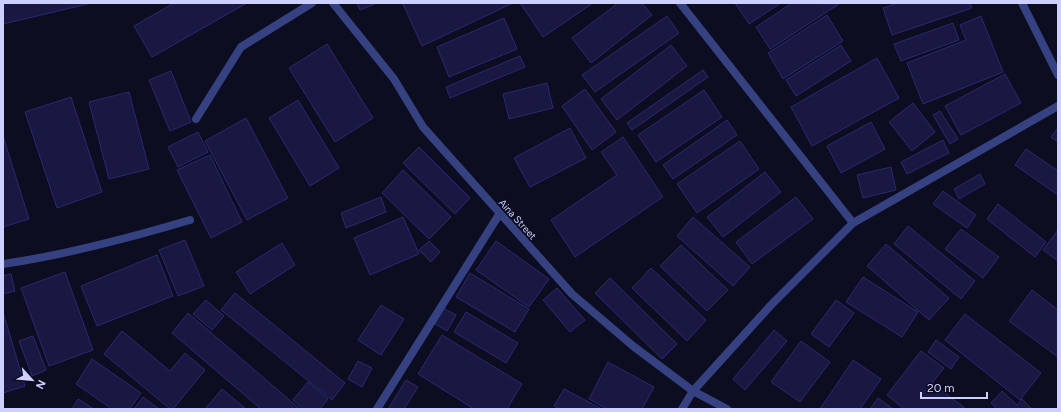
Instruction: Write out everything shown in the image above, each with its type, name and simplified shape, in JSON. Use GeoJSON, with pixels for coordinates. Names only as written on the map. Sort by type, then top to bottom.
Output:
{"type":"FeatureCollection","features":[{"type":"Feature","properties":{"kind":"street"},"geometry":{"type":"LineString","coordinates":[[196,119],[241,47],[312,3]]}},
{"type":"Feature","properties":{"kind":"street","name":"Aina Street"},"geometry":{"type":"LineString","coordinates":[[332,3],[394,79],[423,127],[572,294],[633,346],[693,391],[727,409]]}},
{"type":"Feature","properties":{"kind":"street"},"geometry":{"type":"LineString","coordinates":[[680,3],[853,223]]}},
{"type":"Feature","properties":{"kind":"street"},"geometry":{"type":"LineString","coordinates":[[1022,3],[1055,62],[1058,75]]}},
{"type":"Feature","properties":{"kind":"street"},"geometry":{"type":"LineString","coordinates":[[682,409],[693,391],[771,305],[853,223],[1058,106]]}},
{"type":"Feature","properties":{"kind":"street"},"geometry":{"type":"LineString","coordinates":[[377,409],[500,213]]}},
{"type":"Feature","properties":{"kind":"street"},"geometry":{"type":"LineString","coordinates":[[3,264],[30,260],[132,237],[190,220]]}},
{"type":"Feature","properties":{"kind":"building"},"geometry":{"type":"Polygon","coordinates":[[[3,3],[92,3],[3,24],[3,3]]]}},
{"type":"Feature","properties":{"kind":"building"},"geometry":{"type":"Polygon","coordinates":[[[174,3],[247,3],[152,57],[134,26],[174,3]]]}},
{"type":"Feature","properties":{"kind":"building"},"geometry":{"type":"Polygon","coordinates":[[[357,3],[377,3],[360,10],[357,3]]]}},
{"type":"Feature","properties":{"kind":"building"},"geometry":{"type":"Polygon","coordinates":[[[513,3],[422,46],[403,4],[513,3]]]}},
{"type":"Feature","properties":{"kind":"building"},"geometry":{"type":"Polygon","coordinates":[[[520,3],[593,3],[543,37],[520,3]]]}},
{"type":"Feature","properties":{"kind":"building"},"geometry":{"type":"Polygon","coordinates":[[[618,3],[642,3],[652,15],[591,63],[572,38],[618,3]]]}},
{"type":"Feature","properties":{"kind":"building"},"geometry":{"type":"Polygon","coordinates":[[[735,3],[781,3],[749,24],[735,3]]]}},
{"type":"Feature","properties":{"kind":"building"},"geometry":{"type":"Polygon","coordinates":[[[792,3],[839,4],[770,49],[756,27],[792,3]]]}},
{"type":"Feature","properties":{"kind":"building"},"geometry":{"type":"Polygon","coordinates":[[[898,3],[970,3],[972,8],[892,35],[883,8],[898,3]]]}},
{"type":"Feature","properties":{"kind":"building"},"geometry":{"type":"Polygon","coordinates":[[[827,15],[843,41],[783,79],[768,53],[827,15]]]}},
{"type":"Feature","properties":{"kind":"building"},"geometry":{"type":"Polygon","coordinates":[[[667,16],[679,33],[595,92],[582,75],[667,16]]]}},
{"type":"Feature","properties":{"kind":"building"},"geometry":{"type":"Polygon","coordinates":[[[981,16],[1003,72],[923,104],[907,63],[966,40],[960,25],[981,16]]]}},
{"type":"Feature","properties":{"kind":"building"},"geometry":{"type":"Polygon","coordinates":[[[504,18],[517,49],[449,77],[437,47],[504,18]]]}},
{"type":"Feature","properties":{"kind":"building"},"geometry":{"type":"Polygon","coordinates":[[[953,23],[959,40],[901,61],[894,44],[953,23]]]}},
{"type":"Feature","properties":{"kind":"building"},"geometry":{"type":"Polygon","coordinates":[[[327,44],[373,118],[335,142],[289,68],[327,44]]]}},
{"type":"Feature","properties":{"kind":"building"},"geometry":{"type":"Polygon","coordinates":[[[671,45],[687,66],[617,120],[601,99],[671,45]]]}},
{"type":"Feature","properties":{"kind":"building"},"geometry":{"type":"Polygon","coordinates":[[[841,45],[851,61],[796,96],[786,80],[841,45]]]}},
{"type":"Feature","properties":{"kind":"building"},"geometry":{"type":"Polygon","coordinates":[[[520,56],[525,67],[450,98],[446,87],[520,56]]]}},
{"type":"Feature","properties":{"kind":"building"},"geometry":{"type":"Polygon","coordinates":[[[877,58],[899,98],[812,146],[791,107],[877,58]]]}},
{"type":"Feature","properties":{"kind":"building"},"geometry":{"type":"Polygon","coordinates":[[[703,70],[708,77],[632,130],[627,123],[703,70]]]}},
{"type":"Feature","properties":{"kind":"building"},"geometry":{"type":"Polygon","coordinates":[[[171,71],[191,122],[170,131],[149,80],[171,71]]]}},
{"type":"Feature","properties":{"kind":"building"},"geometry":{"type":"Polygon","coordinates":[[[1005,74],[1021,103],[961,135],[945,106],[1005,74]]]}},
{"type":"Feature","properties":{"kind":"building"},"geometry":{"type":"Polygon","coordinates":[[[547,83],[553,108],[509,119],[503,94],[547,83]]]}},
{"type":"Feature","properties":{"kind":"building"},"geometry":{"type":"Polygon","coordinates":[[[585,89],[616,132],[592,150],[562,106],[585,89]]]}},
{"type":"Feature","properties":{"kind":"building"},"geometry":{"type":"Polygon","coordinates":[[[704,90],[722,117],[656,162],[638,135],[704,90]]]}},
{"type":"Feature","properties":{"kind":"building"},"geometry":{"type":"Polygon","coordinates":[[[129,92],[149,169],[109,179],[89,102],[129,92]]]}},
{"type":"Feature","properties":{"kind":"building"},"geometry":{"type":"Polygon","coordinates":[[[71,97],[102,192],[57,208],[25,112],[71,97]]]}},
{"type":"Feature","properties":{"kind":"building"},"geometry":{"type":"Polygon","coordinates":[[[298,100],[339,168],[310,186],[269,118],[298,100]]]}},
{"type":"Feature","properties":{"kind":"building"},"geometry":{"type":"Polygon","coordinates":[[[913,103],[935,132],[912,151],[889,122],[913,103]]]}},
{"type":"Feature","properties":{"kind":"building"},"geometry":{"type":"Polygon","coordinates":[[[940,111],[958,139],[950,144],[933,115],[940,111]]]}},
{"type":"Feature","properties":{"kind":"building"},"geometry":{"type":"Polygon","coordinates":[[[246,118],[288,198],[247,220],[205,141],[246,118]]]}},
{"type":"Feature","properties":{"kind":"building"},"geometry":{"type":"Polygon","coordinates":[[[727,120],[737,135],[673,179],[663,165],[727,120]]]}},
{"type":"Feature","properties":{"kind":"building"},"geometry":{"type":"Polygon","coordinates":[[[871,122],[885,149],[841,173],[827,146],[871,122]]]}},
{"type":"Feature","properties":{"kind":"building"},"geometry":{"type":"Polygon","coordinates":[[[570,128],[586,158],[530,187],[514,158],[570,128]]]}},
{"type":"Feature","properties":{"kind":"building"},"geometry":{"type":"Polygon","coordinates":[[[1058,128],[1058,142],[1051,137],[1058,128]]]}},
{"type":"Feature","properties":{"kind":"building"},"geometry":{"type":"Polygon","coordinates":[[[198,132],[208,152],[178,167],[168,147],[198,132]]]}},
{"type":"Feature","properties":{"kind":"building"},"geometry":{"type":"Polygon","coordinates":[[[3,136],[29,219],[3,227],[3,136]]]}},
{"type":"Feature","properties":{"kind":"building"},"geometry":{"type":"Polygon","coordinates":[[[623,137],[663,197],[575,257],[551,220],[617,175],[601,152],[623,137]]]}},
{"type":"Feature","properties":{"kind":"building"},"geometry":{"type":"Polygon","coordinates":[[[943,140],[949,153],[907,174],[901,162],[943,140]]]}},
{"type":"Feature","properties":{"kind":"building"},"geometry":{"type":"Polygon","coordinates":[[[740,141],[759,169],[697,213],[677,184],[740,141]]]}},
{"type":"Feature","properties":{"kind":"building"},"geometry":{"type":"Polygon","coordinates":[[[419,147],[470,198],[455,214],[403,163],[419,147]]]}},
{"type":"Feature","properties":{"kind":"building"},"geometry":{"type":"Polygon","coordinates":[[[1026,149],[1058,171],[1058,195],[1015,165],[1026,149]]]}},
{"type":"Feature","properties":{"kind":"building"},"geometry":{"type":"Polygon","coordinates":[[[210,155],[242,222],[211,238],[177,170],[210,155]]]}},
{"type":"Feature","properties":{"kind":"building"},"geometry":{"type":"Polygon","coordinates":[[[891,167],[896,190],[863,198],[857,175],[891,167]]]}},
{"type":"Feature","properties":{"kind":"building"},"geometry":{"type":"Polygon","coordinates":[[[403,170],[451,217],[429,239],[382,193],[403,170]]]}},
{"type":"Feature","properties":{"kind":"building"},"geometry":{"type":"Polygon","coordinates":[[[765,172],[781,192],[723,237],[707,217],[765,172]]]}},
{"type":"Feature","properties":{"kind":"building"},"geometry":{"type":"Polygon","coordinates":[[[980,174],[985,184],[959,199],[954,189],[980,174]]]}},
{"type":"Feature","properties":{"kind":"building"},"geometry":{"type":"Polygon","coordinates":[[[943,191],[976,215],[967,228],[933,204],[943,191]]]}},
{"type":"Feature","properties":{"kind":"building"},"geometry":{"type":"Polygon","coordinates":[[[381,197],[386,212],[346,228],[341,213],[381,197]]]}},
{"type":"Feature","properties":{"kind":"building"},"geometry":{"type":"Polygon","coordinates":[[[796,197],[813,219],[752,264],[736,242],[796,197]]]}},
{"type":"Feature","properties":{"kind":"building"},"geometry":{"type":"Polygon","coordinates":[[[998,204],[1046,242],[1035,257],[987,219],[998,204]]]}},
{"type":"Feature","properties":{"kind":"building"},"geometry":{"type":"Polygon","coordinates":[[[403,217],[419,254],[370,275],[354,238],[403,217]]]}},
{"type":"Feature","properties":{"kind":"building"},"geometry":{"type":"Polygon","coordinates":[[[693,217],[750,267],[733,286],[677,236],[693,217]]]}},
{"type":"Feature","properties":{"kind":"building"},"geometry":{"type":"Polygon","coordinates":[[[908,226],[975,281],[961,299],[894,244],[908,226]]]}},
{"type":"Feature","properties":{"kind":"building"},"geometry":{"type":"Polygon","coordinates":[[[961,229],[999,257],[983,278],[945,249],[961,229]]]}},
{"type":"Feature","properties":{"kind":"building"},"geometry":{"type":"Polygon","coordinates":[[[1058,230],[1058,261],[1043,250],[1058,230]]]}},
{"type":"Feature","properties":{"kind":"building"},"geometry":{"type":"Polygon","coordinates":[[[185,240],[204,286],[178,296],[159,250],[185,240]]]}},
{"type":"Feature","properties":{"kind":"building"},"geometry":{"type":"Polygon","coordinates":[[[429,241],[440,252],[431,262],[419,250],[429,241]]]}},
{"type":"Feature","properties":{"kind":"building"},"geometry":{"type":"Polygon","coordinates":[[[496,241],[549,279],[529,307],[476,270],[496,241]]]}},
{"type":"Feature","properties":{"kind":"building"},"geometry":{"type":"Polygon","coordinates":[[[282,243],[295,265],[250,294],[236,272],[282,243]]]}},
{"type":"Feature","properties":{"kind":"building"},"geometry":{"type":"Polygon","coordinates":[[[886,244],[949,298],[929,320],[867,266],[886,244]]]}},
{"type":"Feature","properties":{"kind":"building"},"geometry":{"type":"Polygon","coordinates":[[[681,245],[728,290],[707,311],[660,266],[681,245]]]}},
{"type":"Feature","properties":{"kind":"building"},"geometry":{"type":"Polygon","coordinates":[[[157,255],[173,296],[97,326],[81,286],[157,255]]]}},
{"type":"Feature","properties":{"kind":"building"},"geometry":{"type":"Polygon","coordinates":[[[651,268],[706,320],[687,341],[632,288],[651,268]]]}},
{"type":"Feature","properties":{"kind":"building"},"geometry":{"type":"Polygon","coordinates":[[[65,272],[93,350],[49,366],[21,288],[65,272]]]}},
{"type":"Feature","properties":{"kind":"building"},"geometry":{"type":"Polygon","coordinates":[[[470,273],[529,309],[515,332],[456,297],[470,273]]]}},
{"type":"Feature","properties":{"kind":"building"},"geometry":{"type":"Polygon","coordinates":[[[11,274],[15,291],[3,294],[3,276],[11,274]]]}},
{"type":"Feature","properties":{"kind":"building"},"geometry":{"type":"Polygon","coordinates":[[[863,277],[918,312],[902,337],[846,302],[863,277]]]}},
{"type":"Feature","properties":{"kind":"building"},"geometry":{"type":"Polygon","coordinates":[[[610,278],[677,344],[662,359],[595,293],[610,278]]]}},
{"type":"Feature","properties":{"kind":"building"},"geometry":{"type":"Polygon","coordinates":[[[557,288],[585,320],[570,332],[543,300],[557,288]]]}},
{"type":"Feature","properties":{"kind":"building"},"geometry":{"type":"Polygon","coordinates":[[[1032,290],[1058,310],[1058,357],[1009,321],[1032,290]]]}},
{"type":"Feature","properties":{"kind":"building"},"geometry":{"type":"Polygon","coordinates":[[[235,293],[345,383],[332,400],[221,310],[235,293]]]}},
{"type":"Feature","properties":{"kind":"building"},"geometry":{"type":"Polygon","coordinates":[[[206,300],[224,316],[212,330],[193,314],[206,300]]]}},
{"type":"Feature","properties":{"kind":"building"},"geometry":{"type":"Polygon","coordinates":[[[836,300],[854,313],[829,347],[811,334],[836,300]]]}},
{"type":"Feature","properties":{"kind":"building"},"geometry":{"type":"Polygon","coordinates":[[[381,305],[404,319],[381,355],[358,340],[381,305]]]}},
{"type":"Feature","properties":{"kind":"building"},"geometry":{"type":"Polygon","coordinates":[[[443,308],[456,315],[447,331],[435,324],[443,308]]]}},
{"type":"Feature","properties":{"kind":"building"},"geometry":{"type":"Polygon","coordinates":[[[3,312],[25,386],[3,393],[3,312]]]}},
{"type":"Feature","properties":{"kind":"building"},"geometry":{"type":"Polygon","coordinates":[[[466,312],[518,343],[506,363],[454,332],[466,312]]]}},
{"type":"Feature","properties":{"kind":"building"},"geometry":{"type":"Polygon","coordinates":[[[188,313],[300,409],[261,409],[172,333],[188,313]]]}},
{"type":"Feature","properties":{"kind":"building"},"geometry":{"type":"Polygon","coordinates":[[[965,314],[1041,373],[1020,400],[945,340],[965,314]]]}},
{"type":"Feature","properties":{"kind":"building"},"geometry":{"type":"Polygon","coordinates":[[[774,330],[787,341],[745,390],[733,379],[774,330]]]}},
{"type":"Feature","properties":{"kind":"building"},"geometry":{"type":"Polygon","coordinates":[[[122,331],[170,371],[185,353],[205,370],[173,409],[170,409],[104,354],[122,331]]]}},
{"type":"Feature","properties":{"kind":"building"},"geometry":{"type":"Polygon","coordinates":[[[442,335],[522,384],[507,409],[474,409],[418,374],[442,335]]]}},
{"type":"Feature","properties":{"kind":"building"},"geometry":{"type":"Polygon","coordinates":[[[33,336],[46,370],[32,376],[19,341],[33,336]]]}},
{"type":"Feature","properties":{"kind":"building"},"geometry":{"type":"Polygon","coordinates":[[[936,340],[959,357],[951,369],[928,352],[936,340]]]}},
{"type":"Feature","properties":{"kind":"building"},"geometry":{"type":"Polygon","coordinates":[[[801,341],[830,362],[800,402],[771,382],[801,341]]]}},
{"type":"Feature","properties":{"kind":"building"},"geometry":{"type":"Polygon","coordinates":[[[921,351],[944,368],[932,383],[966,409],[904,409],[887,395],[921,351]]]}},
{"type":"Feature","properties":{"kind":"building"},"geometry":{"type":"Polygon","coordinates":[[[92,359],[141,393],[130,409],[112,409],[76,384],[92,359]]]}},
{"type":"Feature","properties":{"kind":"building"},"geometry":{"type":"Polygon","coordinates":[[[853,360],[881,379],[860,409],[820,409],[853,360]]]}},
{"type":"Feature","properties":{"kind":"building"},"geometry":{"type":"Polygon","coordinates":[[[358,361],[372,368],[362,387],[348,379],[358,361]]]}},
{"type":"Feature","properties":{"kind":"building"},"geometry":{"type":"Polygon","coordinates":[[[608,362],[654,387],[642,409],[607,409],[589,399],[608,362]]]}},
{"type":"Feature","properties":{"kind":"building"},"geometry":{"type":"Polygon","coordinates":[[[406,380],[418,387],[404,409],[388,409],[406,380]]]}},
{"type":"Feature","properties":{"kind":"building"},"geometry":{"type":"Polygon","coordinates":[[[308,382],[328,399],[320,409],[303,409],[293,400],[308,382]]]}},
{"type":"Feature","properties":{"kind":"building"},"geometry":{"type":"Polygon","coordinates":[[[222,389],[246,409],[205,409],[222,389]]]}},
{"type":"Feature","properties":{"kind":"building"},"geometry":{"type":"Polygon","coordinates":[[[564,389],[602,409],[560,409],[554,406],[564,389]]]}},
{"type":"Feature","properties":{"kind":"building"},"geometry":{"type":"Polygon","coordinates":[[[1002,391],[1017,405],[1022,399],[1032,409],[997,409],[991,403],[1002,391]]]}},
{"type":"Feature","properties":{"kind":"building"},"geometry":{"type":"Polygon","coordinates":[[[143,397],[159,409],[134,409],[143,397]]]}},
{"type":"Feature","properties":{"kind":"building"},"geometry":{"type":"Polygon","coordinates":[[[878,398],[893,409],[870,409],[878,398]]]}},
{"type":"Feature","properties":{"kind":"building"},"geometry":{"type":"Polygon","coordinates":[[[78,399],[94,409],[72,409],[78,399]]]}}]}
